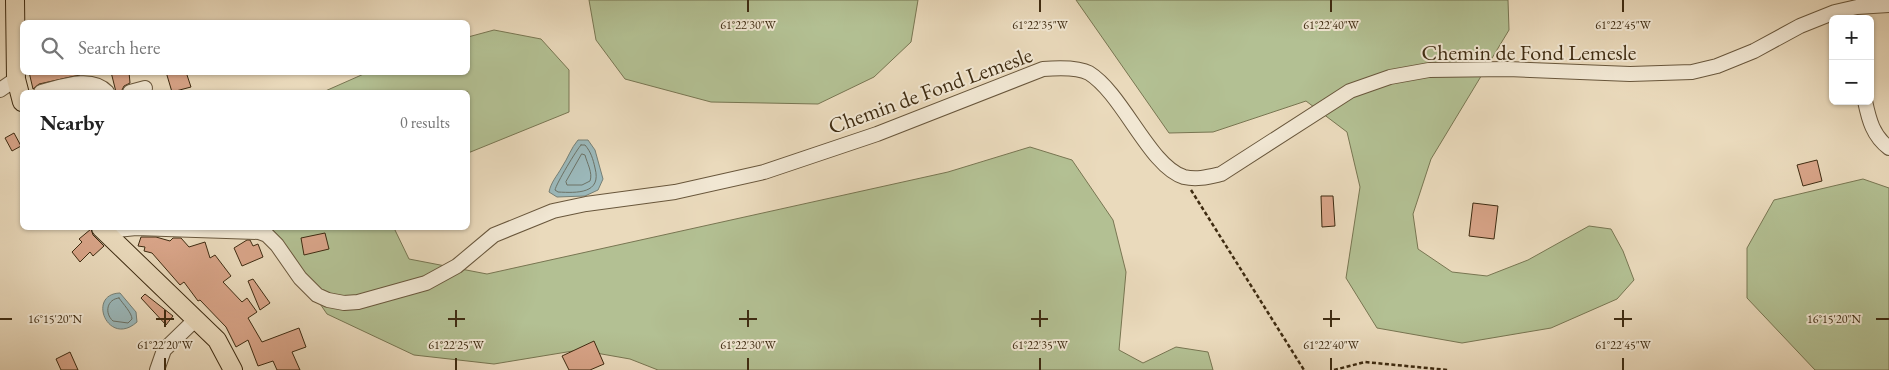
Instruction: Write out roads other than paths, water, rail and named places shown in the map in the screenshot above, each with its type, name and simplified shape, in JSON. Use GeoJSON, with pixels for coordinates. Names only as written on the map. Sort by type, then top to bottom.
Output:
{"type":"FeatureCollection","features":[{"type":"Feature","properties":{"kind":"main road"},"geometry":{"type":"LineString","coordinates":[[15,0],[16,79],[20,92]]}},
{"type":"Feature","properties":{"kind":"main road"},"geometry":{"type":"LineString","coordinates":[[105,231],[217,340],[233,370]]}},
{"type":"Feature","properties":{"kind":"street","name":"Chemin de Fond Lemesle"},"geometry":{"type":"LineString","coordinates":[[198,230],[259,232],[267,235],[277,245],[300,278],[317,295],[336,302],[358,302],[426,283],[457,266],[494,235],[553,211],[586,204],[675,192],[764,172],[876,134],[1044,68],[1065,68],[1088,72],[1112,94],[1167,168],[1183,176],[1198,179],[1221,174],[1350,91],[1390,77],[1429,70],[1508,69],[1630,74],[1692,72],[1718,66],[1754,51],[1800,26],[1835,12],[1858,13],[1889,5]]}},
{"type":"Feature","properties":{"kind":"street"},"geometry":{"type":"LineString","coordinates":[[0,90],[16,79]]}},
{"type":"Feature","properties":{"kind":"street"},"geometry":{"type":"LineString","coordinates":[[50,90],[80,83],[101,87],[105,90]]}},
{"type":"Feature","properties":{"kind":"street"},"geometry":{"type":"LineString","coordinates":[[138,90],[145,88]]}},
{"type":"Feature","properties":{"kind":"street"},"geometry":{"type":"LineString","coordinates":[[1866,105],[1870,124],[1878,139],[1889,148]]}},
{"type":"Feature","properties":{"kind":"street"},"geometry":{"type":"LineString","coordinates":[[157,370],[164,350],[196,319]]}},
{"type":"Feature","properties":{"kind":"water"},"geometry":{"type":"Polygon","coordinates":[[[578,140],[588,140],[595,150],[603,179],[598,190],[585,196],[557,197],[549,192],[550,188],[578,140]]]}},
{"type":"Feature","properties":{"kind":"water"},"geometry":{"type":"Polygon","coordinates":[[[120,293],[136,312],[137,322],[127,328],[117,329],[110,325],[105,318],[103,309],[104,302],[110,296],[120,293]]]}}]}
